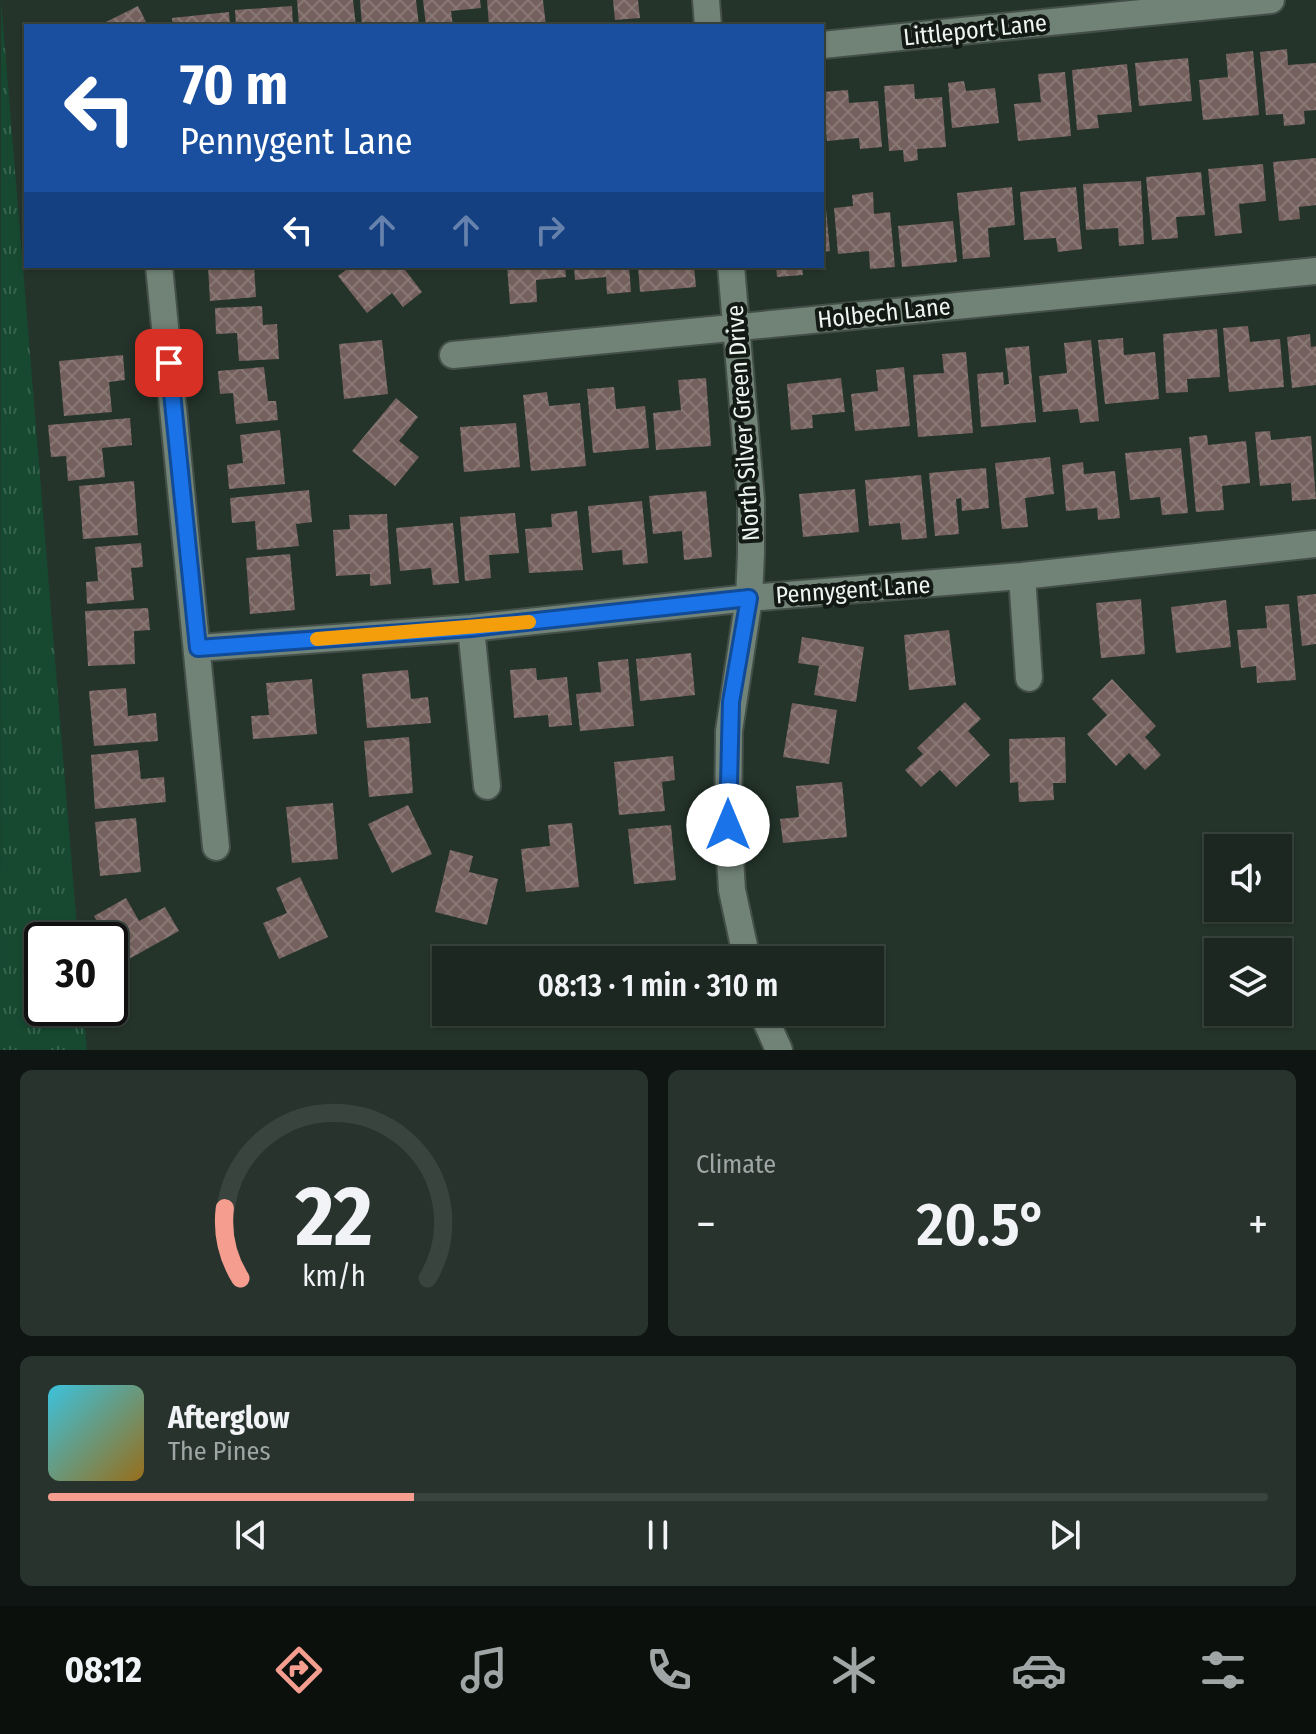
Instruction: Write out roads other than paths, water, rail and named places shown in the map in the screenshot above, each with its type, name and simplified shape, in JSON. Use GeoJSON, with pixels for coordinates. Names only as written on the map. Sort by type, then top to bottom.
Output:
{"type":"FeatureCollection","features":[{"type":"Feature","properties":{"kind":"street"},"geometry":{"type":"LineString","coordinates":[[706,0],[708,24]]}},
{"type":"Feature","properties":{"kind":"street","name":"Littleport Lane"},"geometry":{"type":"LineString","coordinates":[[824,45],[1271,0]]}},
{"type":"Feature","properties":{"kind":"street"},"geometry":{"type":"LineString","coordinates":[[159,268],[216,847]]}},
{"type":"Feature","properties":{"kind":"street","name":"North Silver Green Drive"},"geometry":{"type":"LineString","coordinates":[[731,268],[751,500],[749,598],[731,702],[728,825],[732,890],[744,946]]}},
{"type":"Feature","properties":{"kind":"street","name":"Holbech Lane"},"geometry":{"type":"LineString","coordinates":[[453,355],[1316,271]]}},
{"type":"Feature","properties":{"kind":"street","name":"Pennygent Lane"},"geometry":{"type":"LineString","coordinates":[[198,648],[471,628],[749,598],[1022,576],[1316,544]]}},
{"type":"Feature","properties":{"kind":"street"},"geometry":{"type":"LineString","coordinates":[[1022,576],[1029,678]]}},
{"type":"Feature","properties":{"kind":"street"},"geometry":{"type":"LineString","coordinates":[[471,628],[487,786]]}},
{"type":"Feature","properties":{"kind":"street"},"geometry":{"type":"LineString","coordinates":[[768,1026],[779,1050]]}}]}
